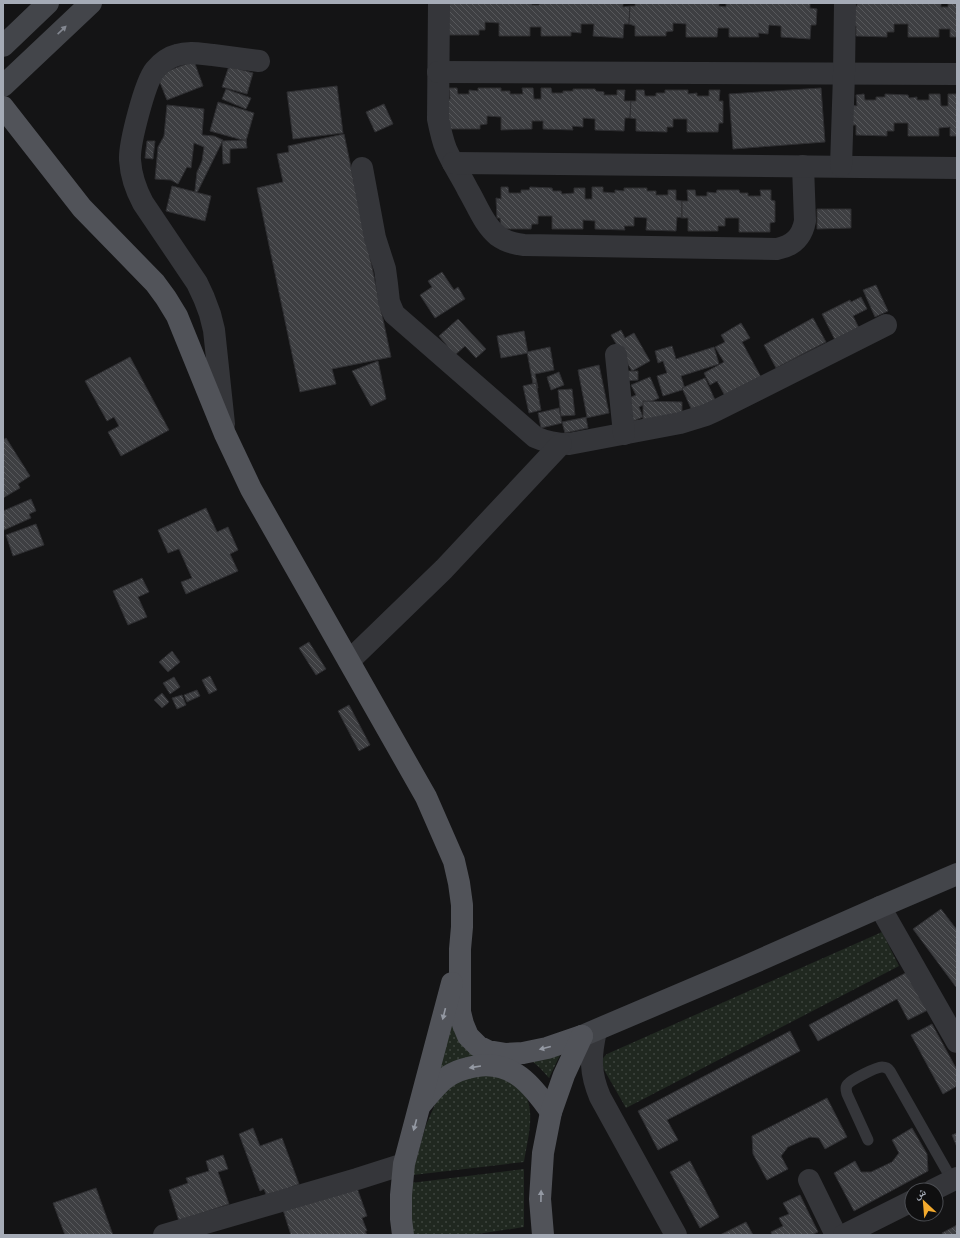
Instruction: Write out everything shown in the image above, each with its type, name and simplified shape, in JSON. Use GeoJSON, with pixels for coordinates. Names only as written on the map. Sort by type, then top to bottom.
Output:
{"type":"FeatureCollection","features":[{"type":"Feature","properties":{"kind":"main road"},"geometry":{"type":"LineString","coordinates":[[3,107],[82,208],[155,283],[177,316],[225,434],[251,489],[426,797],[454,861],[462,905],[460,1012],[468,1036],[478,1046],[505,1061],[535,1090],[551,1112]]}},
{"type":"Feature","properties":{"kind":"main road"},"geometry":{"type":"LineString","coordinates":[[403,1235],[401,1196],[404,1164],[421,1104],[460,949]]}},
{"type":"Feature","properties":{"kind":"main road"},"geometry":{"type":"LineString","coordinates":[[421,1104],[443,1080],[462,1069],[493,1066],[523,1053],[546,1048],[589,1034]]}},
{"type":"Feature","properties":{"kind":"main road"},"geometry":{"type":"LineString","coordinates":[[543,1235],[540,1199],[543,1153],[551,1112],[564,1075],[589,1034]]}},
{"type":"Feature","properties":{"kind":"street"},"geometry":{"type":"LineString","coordinates":[[3,46],[48,3]]}},
{"type":"Feature","properties":{"kind":"street"},"geometry":{"type":"LineString","coordinates":[[3,86],[91,3]]}},
{"type":"Feature","properties":{"kind":"street"},"geometry":{"type":"LineString","coordinates":[[439,3],[438,119],[444,142],[454,163],[492,230],[506,241],[515,244],[777,249],[786,247],[799,237],[805,221],[803,166]]}},
{"type":"Feature","properties":{"kind":"street"},"geometry":{"type":"LineString","coordinates":[[841,166],[845,3]]}},
{"type":"Feature","properties":{"kind":"street"},"geometry":{"type":"LineString","coordinates":[[25,25],[45,46]]}},
{"type":"Feature","properties":{"kind":"street"},"geometry":{"type":"LineString","coordinates":[[225,434],[214,330],[210,314],[204,298],[196,284],[136,190],[130,160],[130,144],[147,83],[154,71],[164,61],[177,55],[191,53],[259,60]]}},
{"type":"Feature","properties":{"kind":"street"},"geometry":{"type":"LineString","coordinates":[[438,72],[957,74]]}},
{"type":"Feature","properties":{"kind":"street"},"geometry":{"type":"LineString","coordinates":[[454,163],[957,168]]}},
{"type":"Feature","properties":{"kind":"street"},"geometry":{"type":"LineString","coordinates":[[362,168],[375,238],[385,269],[389,302],[394,314],[535,436],[543,441],[561,444],[624,434],[680,423],[706,415],[886,325]]}},
{"type":"Feature","properties":{"kind":"street"},"geometry":{"type":"LineString","coordinates":[[616,355],[624,434]]}},
{"type":"Feature","properties":{"kind":"street"},"geometry":{"type":"LineString","coordinates":[[348,661],[444,569],[561,444]]}},
{"type":"Feature","properties":{"kind":"street"},"geometry":{"type":"LineString","coordinates":[[676,1235],[600,1097],[592,1073],[592,1048],[589,1034],[957,874]]}},
{"type":"Feature","properties":{"kind":"street"},"geometry":{"type":"LineString","coordinates":[[880,907],[957,1042]]}},
{"type":"Feature","properties":{"kind":"street"},"geometry":{"type":"LineString","coordinates":[[164,1235],[404,1164]]}},
{"type":"Feature","properties":{"kind":"street"},"geometry":{"type":"LineString","coordinates":[[808,1180],[836,1235]]}},
{"type":"Feature","properties":{"kind":"street"},"geometry":{"type":"LineString","coordinates":[[844,1235],[904,1205]]}},
{"type":"Feature","properties":{"kind":"lane"},"geometry":{"type":"LineString","coordinates":[[868,1140],[846,1094],[846,1088],[852,1081],[877,1068],[884,1067],[890,1071],[947,1183]]}},
{"type":"Feature","properties":{"kind":"shaded area"},"geometry":{"type":"Polygon","coordinates":[[[882,932],[899,966],[626,1108],[603,1068],[602,1060],[607,1054],[882,932]]]}},
{"type":"Feature","properties":{"kind":"shaded area"},"geometry":{"type":"Polygon","coordinates":[[[450,1007],[475,1055],[439,1075],[450,1007]]]}},
{"type":"Feature","properties":{"kind":"shaded area"},"geometry":{"type":"Polygon","coordinates":[[[558,1052],[560,1055],[549,1078],[532,1061],[558,1052]]]}},
{"type":"Feature","properties":{"kind":"shaded area"},"geometry":{"type":"Polygon","coordinates":[[[498,1073],[518,1087],[527,1099],[530,1126],[524,1162],[413,1175],[426,1125],[440,1093],[455,1078],[498,1073]]]}},
{"type":"Feature","properties":{"kind":"shaded area"},"geometry":{"type":"Polygon","coordinates":[[[524,1169],[524,1227],[471,1235],[413,1235],[411,1183],[524,1169]]]}},
{"type":"Feature","properties":{"kind":"building"},"geometry":{"type":"Polygon","coordinates":[[[448,3],[532,3],[532,5],[539,5],[539,3],[623,3],[623,7],[630,6],[629,24],[624,24],[623,38],[593,36],[594,24],[581,24],[581,33],[571,32],[571,36],[541,36],[541,27],[530,27],[530,36],[499,36],[499,23],[485,22],[485,30],[479,30],[479,35],[448,35],[448,3]]]}},
{"type":"Feature","properties":{"kind":"building"},"geometry":{"type":"Polygon","coordinates":[[[635,3],[719,3],[719,6],[726,7],[726,3],[810,3],[810,8],[817,9],[816,25],[811,25],[810,39],[781,37],[781,26],[769,25],[768,34],[758,33],[759,37],[729,37],[729,28],[718,28],[717,37],[686,37],[686,24],[673,23],[673,31],[666,32],[666,36],[635,36],[635,26],[629,24],[630,6],[635,6],[635,3]]]}},
{"type":"Feature","properties":{"kind":"building"},"geometry":{"type":"Polygon","coordinates":[[[857,3],[941,3],[941,7],[948,7],[948,3],[957,3],[957,37],[950,37],[950,29],[939,29],[939,37],[908,37],[908,24],[894,24],[894,32],[887,32],[887,37],[856,36],[856,26],[853,26],[851,6],[857,6],[857,3]]]}},
{"type":"Feature","properties":{"kind":"building"},"geometry":{"type":"Polygon","coordinates":[[[194,61],[203,86],[167,100],[157,75],[194,61]]]}},
{"type":"Feature","properties":{"kind":"building"},"geometry":{"type":"Polygon","coordinates":[[[229,66],[253,73],[247,94],[222,87],[229,66]]]}},
{"type":"Feature","properties":{"kind":"building"},"geometry":{"type":"Polygon","coordinates":[[[337,86],[343,133],[293,139],[287,92],[337,86]]]}},
{"type":"Feature","properties":{"kind":"building"},"geometry":{"type":"Polygon","coordinates":[[[449,88],[457,88],[458,94],[469,94],[469,90],[478,91],[478,88],[501,88],[501,91],[510,91],[510,94],[523,94],[522,88],[533,88],[534,99],[541,99],[541,88],[551,88],[552,93],[563,93],[563,91],[573,91],[573,89],[595,89],[596,91],[604,92],[604,95],[617,95],[617,90],[625,90],[624,101],[631,101],[630,118],[625,118],[624,131],[595,130],[595,119],[583,118],[583,127],[572,126],[573,130],[543,129],[543,121],[532,121],[532,129],[501,130],[501,117],[487,116],[487,124],[480,125],[480,129],[449,129],[444,99],[450,99],[449,88]]]}},
{"type":"Feature","properties":{"kind":"building"},"geometry":{"type":"Polygon","coordinates":[[[821,88],[825,142],[733,149],[729,94],[821,88]]]}},
{"type":"Feature","properties":{"kind":"building"},"geometry":{"type":"Polygon","coordinates":[[[226,89],[251,98],[246,109],[222,99],[226,89]]]}},
{"type":"Feature","properties":{"kind":"building"},"geometry":{"type":"Polygon","coordinates":[[[636,90],[644,90],[645,96],[656,96],[656,93],[665,93],[665,90],[688,90],[688,94],[697,93],[697,96],[709,96],[709,90],[720,90],[719,101],[723,101],[723,123],[719,123],[718,132],[687,132],[687,119],[673,119],[673,127],[667,127],[667,132],[636,131],[636,119],[630,118],[631,101],[636,101],[636,90]]]}},
{"type":"Feature","properties":{"kind":"building"},"geometry":{"type":"Polygon","coordinates":[[[864,94],[865,100],[876,100],[876,97],[885,97],[885,94],[908,95],[909,98],[917,97],[917,100],[929,100],[929,94],[940,94],[941,106],[948,106],[948,94],[957,94],[957,136],[950,136],[950,127],[939,128],[939,136],[908,136],[908,123],[894,123],[894,131],[887,131],[887,136],[856,135],[856,125],[852,125],[851,105],[857,106],[856,95],[864,94]]]}},
{"type":"Feature","properties":{"kind":"building"},"geometry":{"type":"Polygon","coordinates":[[[218,102],[254,113],[246,141],[210,131],[218,102]]]}},
{"type":"Feature","properties":{"kind":"building"},"geometry":{"type":"Polygon","coordinates":[[[384,104],[393,124],[375,132],[366,112],[384,104]]]}},
{"type":"Feature","properties":{"kind":"building"},"geometry":{"type":"Polygon","coordinates":[[[167,105],[204,109],[202,135],[214,136],[223,140],[194,199],[197,172],[202,161],[204,147],[194,143],[191,168],[187,167],[178,184],[171,180],[155,179],[158,147],[164,136],[167,105]]]}},
{"type":"Feature","properties":{"kind":"building"},"geometry":{"type":"Polygon","coordinates":[[[344,134],[391,357],[332,369],[336,384],[300,392],[257,188],[283,182],[277,154],[289,152],[288,146],[344,134]]]}},
{"type":"Feature","properties":{"kind":"building"},"geometry":{"type":"Polygon","coordinates":[[[246,140],[247,148],[230,149],[230,163],[223,164],[222,141],[246,140]]]}},
{"type":"Feature","properties":{"kind":"building"},"geometry":{"type":"Polygon","coordinates":[[[147,141],[155,141],[153,159],[145,158],[147,141]]]}},
{"type":"Feature","properties":{"kind":"building"},"geometry":{"type":"Polygon","coordinates":[[[172,186],[211,196],[205,221],[166,211],[172,186]]]}},
{"type":"Feature","properties":{"kind":"building"},"geometry":{"type":"Polygon","coordinates":[[[501,187],[508,187],[509,193],[521,193],[521,190],[529,190],[530,187],[552,188],[553,191],[561,191],[562,194],[574,193],[574,188],[585,188],[585,199],[592,199],[592,187],[603,187],[603,192],[615,193],[615,190],[624,191],[624,188],[647,188],[647,191],[656,191],[656,195],[668,195],[668,190],[676,190],[676,200],[682,201],[682,218],[677,217],[676,231],[646,230],[647,218],[634,217],[634,226],[624,226],[625,230],[595,229],[595,221],[583,220],[583,229],[552,229],[552,216],[538,216],[538,224],[532,224],[531,229],[501,229],[500,218],[497,218],[496,198],[501,199],[501,187]]]}},
{"type":"Feature","properties":{"kind":"building"},"geometry":{"type":"Polygon","coordinates":[[[687,190],[695,190],[696,196],[707,196],[707,192],[716,193],[717,190],[739,190],[740,193],[748,193],[748,196],[761,196],[760,190],[771,190],[771,200],[775,201],[775,222],[770,223],[770,232],[739,232],[739,218],[725,218],[725,226],[718,226],[718,231],[688,231],[688,218],[682,218],[682,201],[688,201],[687,190]]]}},
{"type":"Feature","properties":{"kind":"building"},"geometry":{"type":"Polygon","coordinates":[[[817,209],[851,209],[851,228],[817,229],[817,209]]]}},
{"type":"Feature","properties":{"kind":"building"},"geometry":{"type":"Polygon","coordinates":[[[442,272],[454,290],[458,287],[465,299],[435,318],[420,295],[432,287],[428,281],[442,272]]]}},
{"type":"Feature","properties":{"kind":"building"},"geometry":{"type":"Polygon","coordinates":[[[876,285],[888,311],[875,317],[863,290],[876,285]]]}},
{"type":"Feature","properties":{"kind":"building"},"geometry":{"type":"Polygon","coordinates":[[[861,297],[867,309],[853,316],[860,330],[836,342],[822,314],[850,300],[851,302],[861,297]]]}},
{"type":"Feature","properties":{"kind":"building"},"geometry":{"type":"Polygon","coordinates":[[[813,318],[826,342],[776,368],[764,345],[813,318]]]}},
{"type":"Feature","properties":{"kind":"building"},"geometry":{"type":"Polygon","coordinates":[[[458,319],[486,349],[476,358],[465,346],[455,355],[439,336],[458,319]]]}},
{"type":"Feature","properties":{"kind":"building"},"geometry":{"type":"Polygon","coordinates":[[[741,323],[750,338],[742,342],[762,379],[725,396],[717,381],[710,385],[704,373],[724,362],[715,347],[725,342],[721,335],[741,323]]]}},
{"type":"Feature","properties":{"kind":"building"},"geometry":{"type":"Polygon","coordinates":[[[621,330],[625,338],[634,333],[650,361],[632,371],[611,335],[621,330]]]}},
{"type":"Feature","properties":{"kind":"building"},"geometry":{"type":"Polygon","coordinates":[[[524,331],[528,353],[501,358],[497,336],[524,331]]]}},
{"type":"Feature","properties":{"kind":"building"},"geometry":{"type":"Polygon","coordinates":[[[672,346],[676,359],[714,347],[719,364],[681,376],[685,389],[663,396],[657,376],[667,373],[663,361],[658,363],[655,351],[672,346]]]}},
{"type":"Feature","properties":{"kind":"building"},"geometry":{"type":"Polygon","coordinates":[[[550,347],[554,370],[535,374],[538,388],[534,389],[527,352],[550,347]]]}},
{"type":"Feature","properties":{"kind":"building"},"geometry":{"type":"Polygon","coordinates":[[[130,357],[169,430],[121,456],[108,432],[119,426],[114,417],[107,421],[85,381],[130,357]]]}},
{"type":"Feature","properties":{"kind":"building"},"geometry":{"type":"Polygon","coordinates":[[[378,361],[386,399],[371,406],[352,371],[378,361]]]}},
{"type":"Feature","properties":{"kind":"building"},"geometry":{"type":"Polygon","coordinates":[[[599,365],[609,413],[586,418],[588,428],[565,433],[562,422],[587,417],[578,370],[599,365]]]}},
{"type":"Feature","properties":{"kind":"building"},"geometry":{"type":"Polygon","coordinates":[[[624,371],[638,371],[638,380],[624,381],[624,371]]]}},
{"type":"Feature","properties":{"kind":"building"},"geometry":{"type":"Polygon","coordinates":[[[559,372],[564,385],[551,390],[547,377],[559,372]]]}},
{"type":"Feature","properties":{"kind":"building"},"geometry":{"type":"Polygon","coordinates":[[[650,377],[659,398],[639,407],[643,417],[631,422],[622,401],[636,395],[631,385],[650,377]]]}},
{"type":"Feature","properties":{"kind":"building"},"geometry":{"type":"Polygon","coordinates":[[[705,378],[716,402],[693,413],[682,388],[705,378]]]}},
{"type":"Feature","properties":{"kind":"building"},"geometry":{"type":"Polygon","coordinates":[[[536,383],[541,410],[529,413],[523,386],[536,383]]]}},
{"type":"Feature","properties":{"kind":"building"},"geometry":{"type":"Polygon","coordinates":[[[572,389],[575,415],[561,416],[558,390],[572,389]]]}},
{"type":"Feature","properties":{"kind":"building"},"geometry":{"type":"Polygon","coordinates":[[[643,401],[682,402],[682,415],[643,424],[643,401]]]}},
{"type":"Feature","properties":{"kind":"building"},"geometry":{"type":"Polygon","coordinates":[[[559,408],[562,423],[541,428],[538,413],[559,408]]]}},
{"type":"Feature","properties":{"kind":"building"},"geometry":{"type":"Polygon","coordinates":[[[6,438],[30,476],[18,484],[20,488],[3,498],[3,440],[6,438]]]}},
{"type":"Feature","properties":{"kind":"building"},"geometry":{"type":"Polygon","coordinates":[[[31,499],[36,511],[29,514],[31,518],[4,530],[3,511],[31,499]]]}},
{"type":"Feature","properties":{"kind":"building"},"geometry":{"type":"Polygon","coordinates":[[[206,508],[217,532],[228,527],[238,550],[230,554],[238,571],[186,594],[181,582],[192,578],[179,549],[168,553],[158,530],[206,508]]]}},
{"type":"Feature","properties":{"kind":"building"},"geometry":{"type":"Polygon","coordinates":[[[36,524],[44,545],[13,556],[6,535],[36,524]]]}},
{"type":"Feature","properties":{"kind":"building"},"geometry":{"type":"Polygon","coordinates":[[[142,578],[149,592],[138,597],[147,617],[128,625],[113,591],[142,578]]]}},
{"type":"Feature","properties":{"kind":"building"},"geometry":{"type":"Polygon","coordinates":[[[309,642],[326,669],[316,675],[299,648],[309,642]]]}},
{"type":"Feature","properties":{"kind":"building"},"geometry":{"type":"Polygon","coordinates":[[[172,651],[180,662],[168,672],[159,662],[172,651]]]}},
{"type":"Feature","properties":{"kind":"building"},"geometry":{"type":"Polygon","coordinates":[[[210,676],[217,690],[209,694],[202,680],[210,676]]]}},
{"type":"Feature","properties":{"kind":"building"},"geometry":{"type":"Polygon","coordinates":[[[174,677],[180,687],[170,694],[163,683],[174,677]]]}},
{"type":"Feature","properties":{"kind":"building"},"geometry":{"type":"Polygon","coordinates":[[[197,690],[200,696],[187,702],[184,695],[197,690]]]}},
{"type":"Feature","properties":{"kind":"building"},"geometry":{"type":"Polygon","coordinates":[[[162,693],[169,702],[162,708],[154,700],[162,693]]]}},
{"type":"Feature","properties":{"kind":"building"},"geometry":{"type":"Polygon","coordinates":[[[182,695],[186,705],[177,709],[172,698],[182,695]]]}},
{"type":"Feature","properties":{"kind":"building"},"geometry":{"type":"Polygon","coordinates":[[[349,705],[370,745],[359,751],[338,711],[349,705]]]}},
{"type":"Feature","properties":{"kind":"building"},"geometry":{"type":"Polygon","coordinates":[[[941,909],[957,930],[956,987],[913,929],[941,909]]]}},
{"type":"Feature","properties":{"kind":"building"},"geometry":{"type":"Polygon","coordinates":[[[911,970],[932,1008],[908,1020],[897,999],[818,1041],[809,1025],[911,970]]]}},
{"type":"Feature","properties":{"kind":"building"},"geometry":{"type":"Polygon","coordinates":[[[932,1024],[957,1070],[957,1086],[943,1094],[911,1035],[932,1024]]]}},
{"type":"Feature","properties":{"kind":"building"},"geometry":{"type":"Polygon","coordinates":[[[790,1031],[800,1051],[667,1120],[678,1140],[658,1150],[638,1111],[790,1031]]]}},
{"type":"Feature","properties":{"kind":"building"},"geometry":{"type":"Polygon","coordinates":[[[827,1098],[847,1137],[825,1149],[819,1138],[810,1137],[788,1147],[781,1156],[788,1169],[767,1180],[753,1154],[752,1136],[827,1098]]]}},
{"type":"Feature","properties":{"kind":"building"},"geometry":{"type":"Polygon","coordinates":[[[253,1128],[260,1146],[282,1138],[299,1184],[267,1197],[264,1189],[260,1191],[239,1134],[253,1128]]]}},
{"type":"Feature","properties":{"kind":"building"},"geometry":{"type":"Polygon","coordinates":[[[912,1128],[927,1154],[928,1171],[908,1182],[904,1182],[904,1184],[854,1211],[834,1173],[855,1161],[861,1172],[871,1172],[892,1162],[899,1153],[892,1140],[912,1128]]]}},
{"type":"Feature","properties":{"kind":"building"},"geometry":{"type":"Polygon","coordinates":[[[957,1133],[957,1147],[952,1135],[957,1133]]]}},
{"type":"Feature","properties":{"kind":"building"},"geometry":{"type":"Polygon","coordinates":[[[223,1155],[228,1169],[218,1172],[229,1204],[179,1221],[169,1190],[188,1183],[186,1178],[209,1171],[206,1161],[223,1155]]]}},
{"type":"Feature","properties":{"kind":"building"},"geometry":{"type":"Polygon","coordinates":[[[690,1161],[719,1217],[700,1228],[670,1172],[690,1161]]]}},
{"type":"Feature","properties":{"kind":"building"},"geometry":{"type":"Polygon","coordinates":[[[356,1185],[367,1216],[362,1218],[367,1235],[291,1235],[283,1210],[356,1185]]]}},
{"type":"Feature","properties":{"kind":"building"},"geometry":{"type":"Polygon","coordinates":[[[96,1188],[113,1235],[65,1235],[53,1203],[96,1188]]]}},
{"type":"Feature","properties":{"kind":"building"},"geometry":{"type":"Polygon","coordinates":[[[800,1195],[818,1232],[811,1235],[772,1235],[771,1232],[783,1226],[779,1218],[789,1214],[783,1203],[800,1195]]]}},
{"type":"Feature","properties":{"kind":"building"},"geometry":{"type":"Polygon","coordinates":[[[746,1222],[753,1235],[720,1235],[746,1222]]]}},
{"type":"Feature","properties":{"kind":"building"},"geometry":{"type":"Polygon","coordinates":[[[957,1225],[957,1235],[943,1235],[942,1233],[957,1225]]]}}]}
